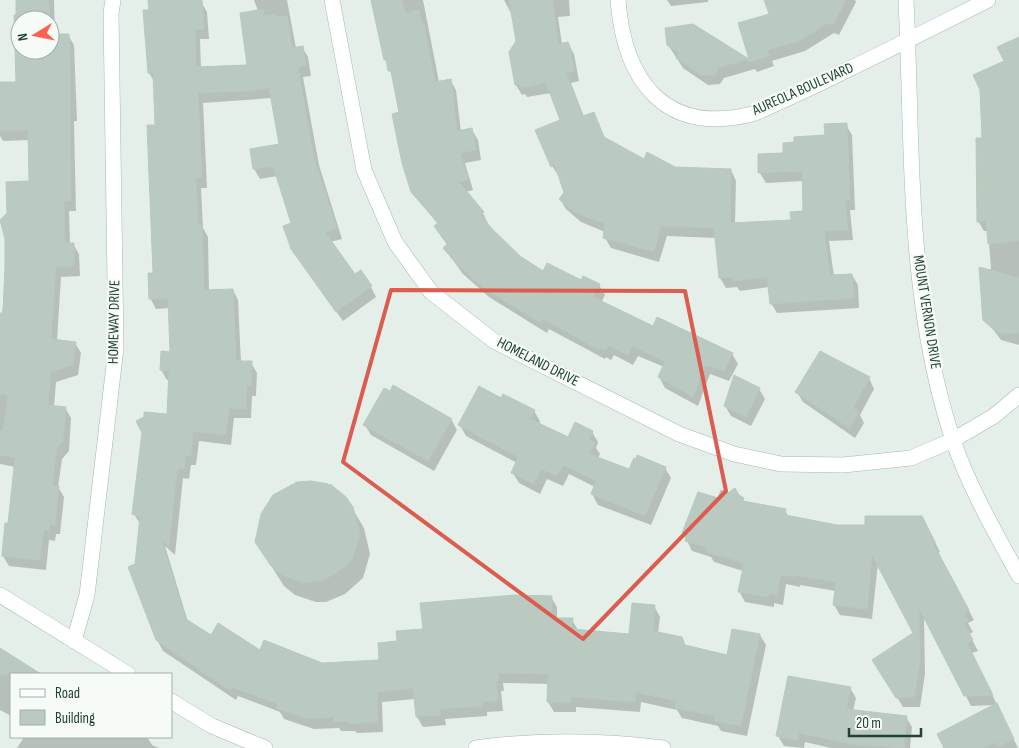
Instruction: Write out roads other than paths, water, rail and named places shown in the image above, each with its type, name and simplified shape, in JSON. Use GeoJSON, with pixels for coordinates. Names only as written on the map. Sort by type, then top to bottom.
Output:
{"type":"FeatureCollection","features":[{"type":"Feature","properties":{"kind":"street","name":"HOMEWAY DRIVE"},"geometry":{"type":"LineString","coordinates":[[74,641],[87,595],[116,348],[111,13],[113,0]]}},
{"type":"Feature","properties":{"kind":"street","name":"HOMELAND DRIVE"},"geometry":{"type":"LineString","coordinates":[[332,0],[364,170],[394,242],[431,292],[494,341],[679,434],[734,454],[781,464],[843,465],[911,458],[954,440],[994,416],[1019,396]]}},
{"type":"Feature","properties":{"kind":"street","name":"AUREOLA BOULEVARD"},"geometry":{"type":"LineString","coordinates":[[618,0],[619,16],[631,62],[654,97],[682,114],[720,119],[753,114],[908,41],[988,0]]}},
{"type":"Feature","properties":{"kind":"street","name":"MOUNT VERNON DRIVE"},"geometry":{"type":"LineString","coordinates":[[906,0],[919,282],[931,356],[954,440],[984,511],[1019,576]]}},
{"type":"Feature","properties":{"kind":"street"},"geometry":{"type":"LineString","coordinates":[[0,595],[126,673]]}},
{"type":"Feature","properties":{"kind":"street"},"geometry":{"type":"LineString","coordinates":[[172,702],[212,726],[265,748]]}},
{"type":"Feature","properties":{"kind":"street"},"geometry":{"type":"LineString","coordinates":[[476,748],[558,741],[609,742],[663,748]]}}]}
